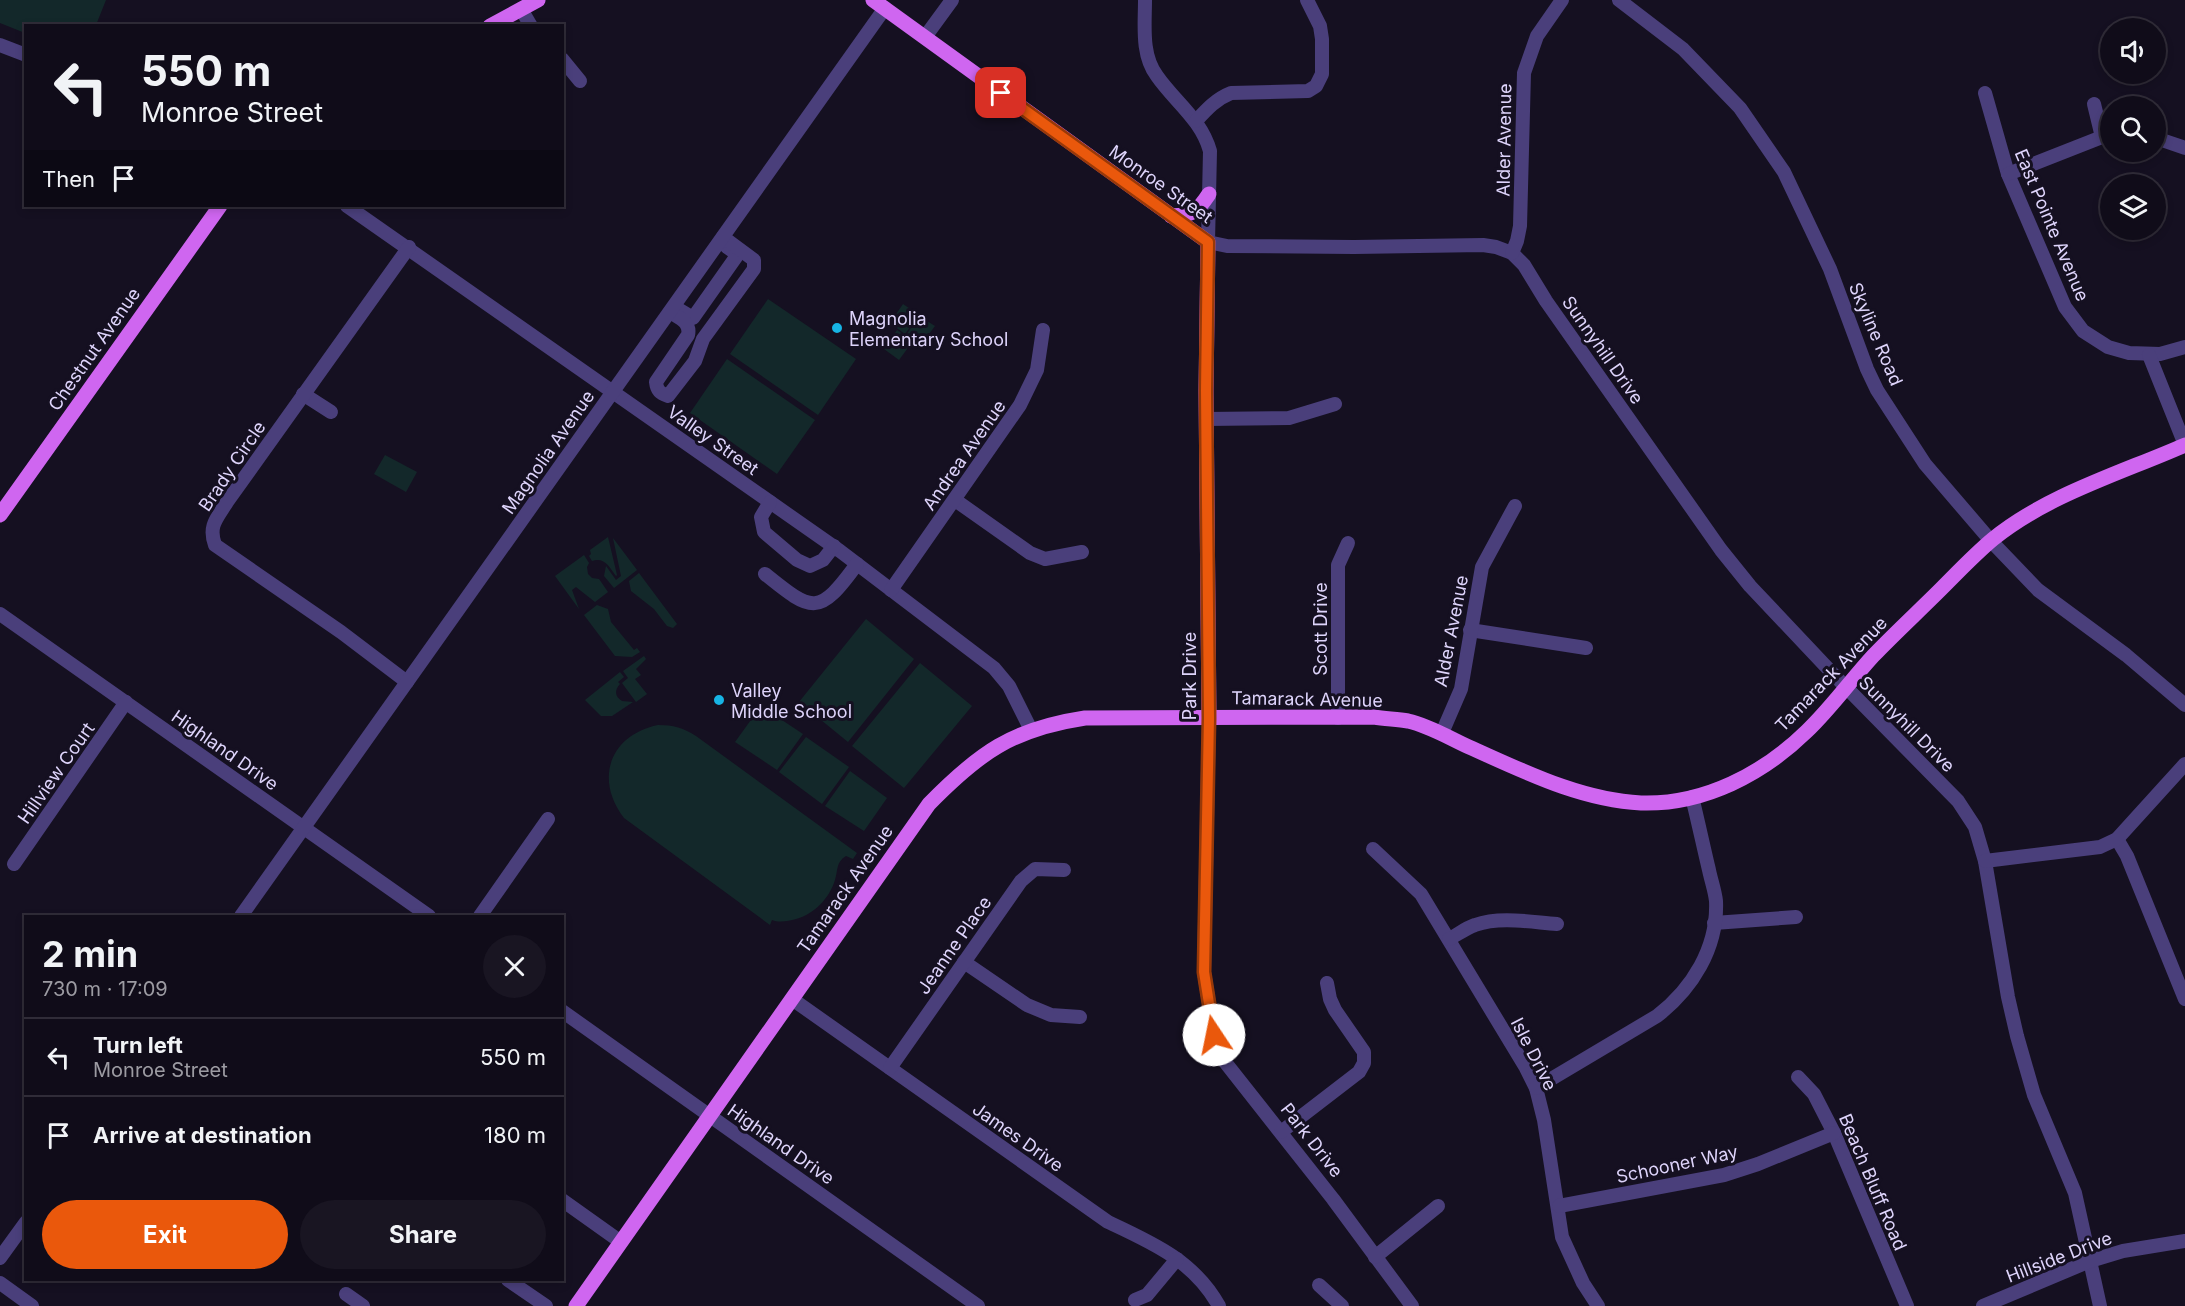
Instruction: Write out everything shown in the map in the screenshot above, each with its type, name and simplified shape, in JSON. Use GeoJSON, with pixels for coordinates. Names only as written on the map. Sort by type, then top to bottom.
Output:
{"type":"FeatureCollection","features":[{"type":"Feature","properties":{"kind":"main road"},"geometry":{"type":"LineString","coordinates":[[494,24],[538,0]]}},
{"type":"Feature","properties":{"kind":"main road","name":"Monroe Street"},"geometry":{"type":"LineString","coordinates":[[879,4],[1208,242]]}},
{"type":"Feature","properties":{"kind":"main road"},"geometry":{"type":"LineString","coordinates":[[1171,216],[1189,215],[1200,208],[1209,194]]}},
{"type":"Feature","properties":{"kind":"main road","name":"Chestnut Avenue"},"geometry":{"type":"LineString","coordinates":[[0,515],[219,207]]}},
{"type":"Feature","properties":{"kind":"main road","name":"Park Drive"},"geometry":{"type":"LineString","coordinates":[[1208,242],[1206,419],[1209,718]]}},
{"type":"Feature","properties":{"kind":"main road","name":"Tamarack Avenue"},"geometry":{"type":"LineString","coordinates":[[576,1306],[929,804],[963,770],[1005,741],[1031,730],[1085,718],[1374,717],[1407,721],[1442,733],[1540,777],[1595,797],[1640,802],[1692,797],[1723,787],[1755,772],[1775,759],[1809,730],[1875,654],[1991,541],[2020,519],[2047,504],[2185,445]]}},
{"type":"Feature","properties":{"kind":"street"},"geometry":{"type":"LineString","coordinates":[[925,37],[952,0]]}},
{"type":"Feature","properties":{"kind":"street","name":"Park Drive"},"geometry":{"type":"LineString","coordinates":[[1145,0],[1146,51],[1156,75],[1196,121],[1207,140],[1210,151],[1208,242]]}},
{"type":"Feature","properties":{"kind":"street"},"geometry":{"type":"LineString","coordinates":[[1196,121],[1221,96],[1231,93],[1308,91],[1316,86],[1322,74],[1322,39],[1320,26],[1307,0]]}},
{"type":"Feature","properties":{"kind":"street","name":"Alder Avenue"},"geometry":{"type":"LineString","coordinates":[[1512,253],[1520,226],[1524,73],[1537,36],[1562,0]]}},
{"type":"Feature","properties":{"kind":"street","name":"Skyline Road"},"geometry":{"type":"LineString","coordinates":[[1619,0],[1683,49],[1740,108],[1784,172],[1830,269],[1867,369],[1877,390],[1919,456],[1991,541],[2038,590],[2126,655],[2185,705]]}},
{"type":"Feature","properties":{"kind":"street","name":"Magnolia Avenue"},"geometry":{"type":"LineString","coordinates":[[242,915],[721,240],[879,4]]}},
{"type":"Feature","properties":{"kind":"street"},"geometry":{"type":"LineString","coordinates":[[521,9],[530,24]]}},
{"type":"Feature","properties":{"kind":"street"},"geometry":{"type":"LineString","coordinates":[[0,45],[24,54]]}},
{"type":"Feature","properties":{"kind":"street"},"geometry":{"type":"LineString","coordinates":[[564,62],[579,81]]}},
{"type":"Feature","properties":{"kind":"street","name":"East Pointe Avenue"},"geometry":{"type":"LineString","coordinates":[[1985,93],[2008,174],[2065,308],[2084,331],[2108,347],[2129,353],[2149,355],[2185,347]]}},
{"type":"Feature","properties":{"kind":"street"},"geometry":{"type":"LineString","coordinates":[[2094,104],[2100,120]]}},
{"type":"Feature","properties":{"kind":"street"},"geometry":{"type":"LineString","coordinates":[[2008,174],[2100,138]]}},
{"type":"Feature","properties":{"kind":"street"},"geometry":{"type":"LineString","coordinates":[[2166,141],[2185,148]]}},
{"type":"Feature","properties":{"kind":"street","name":"Valley Street"},"geometry":{"type":"LineString","coordinates":[[349,207],[409,247],[834,546],[994,668],[1009,686],[1031,730]]}},
{"type":"Feature","properties":{"kind":"street"},"geometry":{"type":"LineString","coordinates":[[693,318],[737,254],[721,240]]}},
{"type":"Feature","properties":{"kind":"street"},"geometry":{"type":"LineString","coordinates":[[672,309],[686,322],[690,330],[656,382],[660,393],[668,396],[695,361],[703,339],[754,269],[754,260],[721,240]]}},
{"type":"Feature","properties":{"kind":"street","name":"Monroe Street"},"geometry":{"type":"LineString","coordinates":[[1208,242],[1227,246],[1483,245],[1512,253]]}},
{"type":"Feature","properties":{"kind":"street","name":"Brady Circle"},"geometry":{"type":"LineString","coordinates":[[407,682],[341,632],[215,545],[211,534],[214,523],[227,502],[409,247]]}},
{"type":"Feature","properties":{"kind":"street","name":"Sunnyhill Drive"},"geometry":{"type":"LineString","coordinates":[[1512,253],[1524,265],[1546,301],[1721,550],[1750,586],[1845,687],[1958,801],[1975,826],[1985,861],[2008,997],[2017,1036],[2034,1095],[2075,1193],[2100,1306]]}},
{"type":"Feature","properties":{"kind":"street"},"geometry":{"type":"LineString","coordinates":[[672,309],[693,318],[710,331]]}},
{"type":"Feature","properties":{"kind":"street","name":"Andrea Avenue"},"geometry":{"type":"LineString","coordinates":[[891,590],[1020,405],[1037,370],[1042,330]]}},
{"type":"Feature","properties":{"kind":"street"},"geometry":{"type":"LineString","coordinates":[[2149,355],[2185,445]]}},
{"type":"Feature","properties":{"kind":"street"},"geometry":{"type":"LineString","coordinates":[[303,394],[331,412]]}},
{"type":"Feature","properties":{"kind":"street"},"geometry":{"type":"LineString","coordinates":[[1206,419],[1289,418],[1335,404]]}},
{"type":"Feature","properties":{"kind":"street"},"geometry":{"type":"LineString","coordinates":[[955,500],[1030,553],[1045,559],[1082,552]]}},
{"type":"Feature","properties":{"kind":"street"},"geometry":{"type":"LineString","coordinates":[[770,502],[761,518],[764,532],[797,560],[810,566],[823,560],[834,546]]}},
{"type":"Feature","properties":{"kind":"street","name":"Alder Avenue"},"geometry":{"type":"LineString","coordinates":[[1442,733],[1461,689],[1482,567],[1515,506]]}},
{"type":"Feature","properties":{"kind":"street","name":"Scott Drive"},"geometry":{"type":"LineString","coordinates":[[1338,718],[1338,565],[1348,543]]}},
{"type":"Feature","properties":{"kind":"street"},"geometry":{"type":"LineString","coordinates":[[765,574],[788,594],[802,602],[813,603],[823,601],[834,594],[857,564]]}},
{"type":"Feature","properties":{"kind":"street","name":"Highland Drive"},"geometry":{"type":"LineString","coordinates":[[0,614],[428,915]]}},
{"type":"Feature","properties":{"kind":"street"},"geometry":{"type":"LineString","coordinates":[[1470,630],[1586,648]]}},
{"type":"Feature","properties":{"kind":"street","name":"Hillview Court"},"geometry":{"type":"LineString","coordinates":[[14,864],[126,702]]}},
{"type":"Feature","properties":{"kind":"street","name":"Park Drive"},"geometry":{"type":"LineString","coordinates":[[1209,718],[1204,972],[1214,1035],[1225,1062],[1281,1132],[1412,1306]]}},
{"type":"Feature","properties":{"kind":"street"},"geometry":{"type":"LineString","coordinates":[[1985,861],[2100,847],[2117,839],[2185,764]]}},
{"type":"Feature","properties":{"kind":"street"},"geometry":{"type":"LineString","coordinates":[[1536,1088],[1672,1005],[1689,986],[1705,957],[1714,923],[1716,900],[1692,797]]}},
{"type":"Feature","properties":{"kind":"street"},"geometry":{"type":"LineString","coordinates":[[481,915],[548,819]]}},
{"type":"Feature","properties":{"kind":"street"},"geometry":{"type":"LineString","coordinates":[[2117,839],[2127,856],[2185,999]]}},
{"type":"Feature","properties":{"kind":"street","name":"Isle Drive"},"geometry":{"type":"LineString","coordinates":[[1373,849],[1422,894],[1536,1088],[1544,1120],[1562,1237],[1583,1283],[1598,1306]]}},
{"type":"Feature","properties":{"kind":"street","name":"Jeanne Place"},"geometry":{"type":"LineString","coordinates":[[890,1068],[1021,881],[1035,869],[1064,870]]}},
{"type":"Feature","properties":{"kind":"street"},"geometry":{"type":"LineString","coordinates":[[1714,923],[1796,917]]}},
{"type":"Feature","properties":{"kind":"street"},"geometry":{"type":"LineString","coordinates":[[1449,939],[1474,926],[1490,922],[1507,920],[1557,924]]}},
{"type":"Feature","properties":{"kind":"street"},"geometry":{"type":"LineString","coordinates":[[964,962],[1027,1005],[1051,1015],[1080,1017]]}},
{"type":"Feature","properties":{"kind":"street"},"geometry":{"type":"LineString","coordinates":[[1281,1132],[1359,1072],[1364,1063],[1364,1052],[1335,1010],[1327,983]]}},
{"type":"Feature","properties":{"kind":"street","name":"James Drive"},"geometry":{"type":"LineString","coordinates":[[792,999],[1108,1222],[1160,1246],[1197,1274],[1219,1306]]}},
{"type":"Feature","properties":{"kind":"street","name":"Highland Drive"},"geometry":{"type":"LineString","coordinates":[[564,1012],[978,1306]]}},
{"type":"Feature","properties":{"kind":"street","name":"Beach Bluff Road"},"geometry":{"type":"LineString","coordinates":[[1798,1077],[1814,1094],[1834,1133],[1907,1306]]}},
{"type":"Feature","properties":{"kind":"street","name":"Schooner Way"},"geometry":{"type":"LineString","coordinates":[[1559,1206],[1724,1175],[1758,1164],[1834,1133]]}},
{"type":"Feature","properties":{"kind":"street"},"geometry":{"type":"LineString","coordinates":[[564,1201],[621,1242]]}},
{"type":"Feature","properties":{"kind":"street"},"geometry":{"type":"LineString","coordinates":[[1375,1257],[1438,1206]]}},
{"type":"Feature","properties":{"kind":"street"},"geometry":{"type":"LineString","coordinates":[[0,1258],[24,1225]]}},
{"type":"Feature","properties":{"kind":"street","name":"Hillside Drive"},"geometry":{"type":"LineString","coordinates":[[1983,1306],[2090,1261],[2123,1251],[2185,1241]]}},
{"type":"Feature","properties":{"kind":"street"},"geometry":{"type":"LineString","coordinates":[[1135,1300],[1147,1295],[1177,1259]]}},
{"type":"Feature","properties":{"kind":"street"},"geometry":{"type":"LineString","coordinates":[[509,1281],[546,1306]]}},
{"type":"Feature","properties":{"kind":"street"},"geometry":{"type":"LineString","coordinates":[[0,1283],[32,1306]]}},
{"type":"Feature","properties":{"kind":"street"},"geometry":{"type":"LineString","coordinates":[[1319,1285],[1342,1306]]}},
{"type":"Feature","properties":{"kind":"street"},"geometry":{"type":"LineString","coordinates":[[346,1294],[363,1306]]}},
{"type":"Feature","properties":{"kind":"green space"},"geometry":{"type":"Polygon","coordinates":[[[0,0],[106,0],[96,24],[24,24],[24,33],[0,23],[0,0]]]}},
{"type":"Feature","properties":{"kind":"green space"},"geometry":{"type":"Polygon","coordinates":[[[768,299],[856,359],[818,415],[730,354],[768,299]]]}},
{"type":"Feature","properties":{"kind":"green space"},"geometry":{"type":"Polygon","coordinates":[[[903,304],[919,315],[905,334],[890,323],[903,304]]]}},
{"type":"Feature","properties":{"kind":"green space"},"geometry":{"type":"Polygon","coordinates":[[[919,316],[935,326],[921,345],[906,335],[919,316]]]}},
{"type":"Feature","properties":{"kind":"green space"},"geometry":{"type":"Polygon","coordinates":[[[897,330],[913,341],[899,360],[884,349],[897,330]]]}},
{"type":"Feature","properties":{"kind":"green space"},"geometry":{"type":"Polygon","coordinates":[[[727,359],[815,420],[777,474],[690,413],[727,359]]]}},
{"type":"Feature","properties":{"kind":"green space"},"geometry":{"type":"Polygon","coordinates":[[[385,455],[417,472],[406,492],[374,474],[385,455]]]}},
{"type":"Feature","properties":{"kind":"green space"},"geometry":{"type":"Polygon","coordinates":[[[608,537],[616,576],[606,564],[600,560],[592,561],[589,556],[590,550],[608,537]]]}},
{"type":"Feature","properties":{"kind":"green space"},"geometry":{"type":"Polygon","coordinates":[[[613,538],[637,570],[614,588],[604,576],[606,566],[616,580],[621,576],[613,538]]]}},
{"type":"Feature","properties":{"kind":"green space"},"geometry":{"type":"Polygon","coordinates":[[[584,555],[589,563],[588,574],[592,578],[599,579],[608,592],[595,602],[576,587],[572,590],[579,609],[555,576],[584,555]]]}},
{"type":"Feature","properties":{"kind":"green space"},"geometry":{"type":"Polygon","coordinates":[[[639,573],[677,624],[673,628],[667,626],[654,609],[631,591],[629,581],[639,573]]]}},
{"type":"Feature","properties":{"kind":"green space"},"geometry":{"type":"Polygon","coordinates":[[[597,605],[608,609],[611,622],[634,650],[637,648],[640,652],[632,657],[615,656],[584,615],[597,605]]]}},
{"type":"Feature","properties":{"kind":"green space"},"geometry":{"type":"Polygon","coordinates":[[[866,619],[914,659],[848,742],[799,702],[866,619]]]}},
{"type":"Feature","properties":{"kind":"green space"},"geometry":{"type":"Polygon","coordinates":[[[644,656],[646,659],[636,669],[641,675],[635,679],[647,694],[636,702],[622,683],[628,678],[623,671],[644,656]]]}},
{"type":"Feature","properties":{"kind":"green space"},"geometry":{"type":"Polygon","coordinates":[[[920,663],[972,706],[904,788],[852,746],[920,663]]]}},
{"type":"Feature","properties":{"kind":"green space"},"geometry":{"type":"Polygon","coordinates":[[[620,672],[624,677],[618,682],[620,684],[616,691],[617,695],[622,701],[633,702],[612,716],[601,716],[585,700],[620,672]]]}},
{"type":"Feature","properties":{"kind":"green space"},"geometry":{"type":"Polygon","coordinates":[[[761,706],[803,734],[777,770],[735,742],[761,706]]]}},
{"type":"Feature","properties":{"kind":"green space"},"geometry":{"type":"Polygon","coordinates":[[[658,725],[678,727],[696,736],[857,853],[853,859],[846,856],[840,861],[829,893],[815,909],[793,920],[781,922],[772,920],[770,925],[624,818],[615,803],[610,788],[609,774],[612,761],[618,749],[628,738],[658,725]]]}},
{"type":"Feature","properties":{"kind":"green space"},"geometry":{"type":"Polygon","coordinates":[[[806,737],[849,767],[822,804],[779,772],[806,737]]]}},
{"type":"Feature","properties":{"kind":"green space"},"geometry":{"type":"Polygon","coordinates":[[[850,771],[887,798],[864,831],[825,806],[850,771]]]}},
{"type":"Feature","properties":{"kind":"place","name":"Magnolia Elementary School"},"geometry":{"type":"Point","coordinates":[837,328]}},
{"type":"Feature","properties":{"kind":"place","name":"Valley Middle School"},"geometry":{"type":"Point","coordinates":[719,700]}},
{"type":"Feature","properties":{"kind":"route"},"geometry":{"type":"LineString","coordinates":[[1001,93],[1208,242],[1206,391],[1209,718],[1204,972],[1214,1035]]}}]}
